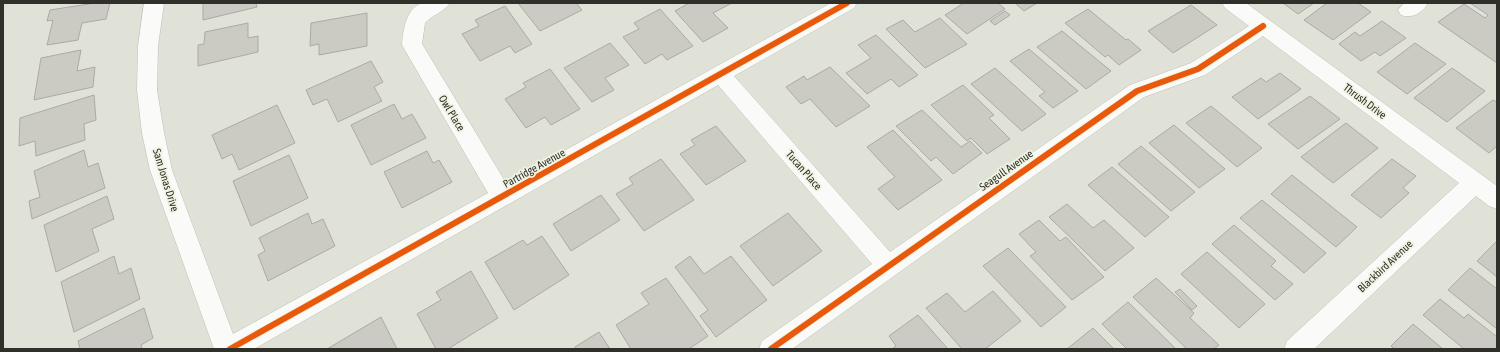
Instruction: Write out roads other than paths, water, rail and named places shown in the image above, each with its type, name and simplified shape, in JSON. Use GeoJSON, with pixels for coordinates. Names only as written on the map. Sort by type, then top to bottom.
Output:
{"type":"FeatureCollection","features":[{"type":"Feature","properties":{"kind":"street","name":"Sam Jonas Drive"},"geometry":{"type":"LineString","coordinates":[[154,3],[148,46],[147,90],[153,133],[162,170],[226,349]]}},
{"type":"Feature","properties":{"kind":"street","name":"Owl Place"},"geometry":{"type":"LineString","coordinates":[[440,3],[423,11],[412,27],[412,45],[502,197]]}},
{"type":"Feature","properties":{"kind":"street","name":"Partridge Avenue"},"geometry":{"type":"LineString","coordinates":[[230,349],[847,3]]}},
{"type":"Feature","properties":{"kind":"street","name":"Thrush Drive"},"geometry":{"type":"LineString","coordinates":[[1232,3],[1497,199]]}},
{"type":"Feature","properties":{"kind":"street","name":"Seagull Avenue"},"geometry":{"type":"LineString","coordinates":[[770,349],[1137,91],[1198,70],[1263,26]]}},
{"type":"Feature","properties":{"kind":"street","name":"Tucan Place"},"geometry":{"type":"LineString","coordinates":[[720,74],[888,266]]}},
{"type":"Feature","properties":{"kind":"street","name":"Blackbird Avenue"},"geometry":{"type":"LineString","coordinates":[[1296,349],[1474,183]]}}]}
